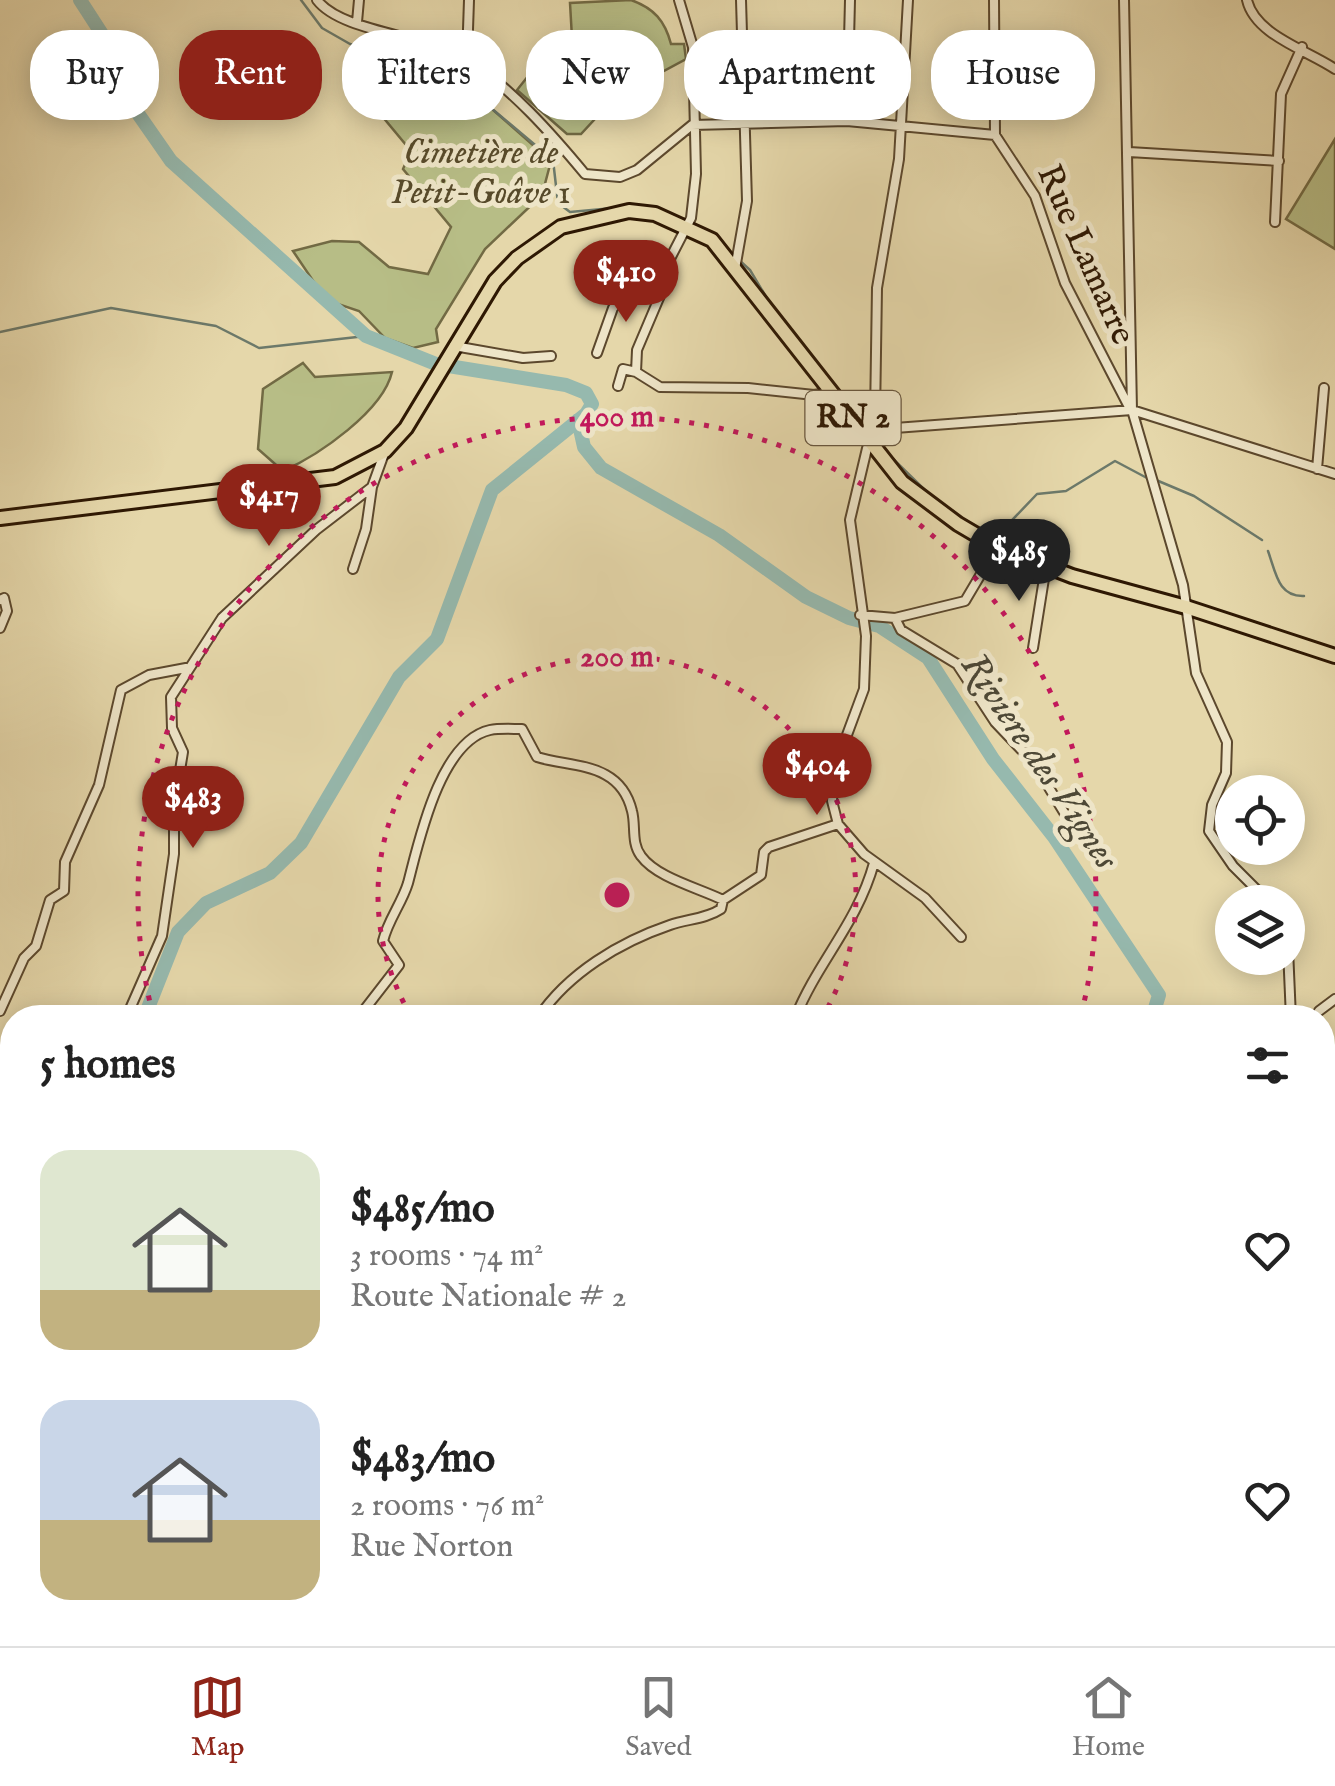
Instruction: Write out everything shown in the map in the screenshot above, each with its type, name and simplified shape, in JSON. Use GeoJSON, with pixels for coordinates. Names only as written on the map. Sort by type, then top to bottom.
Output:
{"type":"FeatureCollection","features":[{"type":"Feature","properties":{"kind":"main road","name":"RN 2"},"geometry":{"type":"LineString","coordinates":[[0,518],[335,477],[384,451],[406,428],[495,281],[517,258],[561,227],[628,211],[689,222],[712,240],[902,482],[997,547],[1046,566],[1335,656]]}},
{"type":"Feature","properties":{"kind":"street"},"geometry":{"type":"LineString","coordinates":[[318,0],[324,9],[388,30]]}},
{"type":"Feature","properties":{"kind":"street"},"geometry":{"type":"LineString","coordinates":[[357,22],[359,0]]}},
{"type":"Feature","properties":{"kind":"street"},"geometry":{"type":"LineString","coordinates":[[468,30],[470,0]]}},
{"type":"Feature","properties":{"kind":"street"},"geometry":{"type":"LineString","coordinates":[[657,284],[689,222],[696,174],[693,46],[679,0]]}},
{"type":"Feature","properties":{"kind":"street"},"geometry":{"type":"LineString","coordinates":[[734,270],[742,248],[748,201],[742,123],[741,0]]}},
{"type":"Feature","properties":{"kind":"street"},"geometry":{"type":"LineString","coordinates":[[847,121],[850,0]]}},
{"type":"Feature","properties":{"kind":"street"},"geometry":{"type":"LineString","coordinates":[[875,416],[877,288],[899,160],[908,0]]}},
{"type":"Feature","properties":{"kind":"street","name":"Rue Lamarre"},"geometry":{"type":"LineString","coordinates":[[994,0],[995,134],[1034,196],[1079,314],[1132,410]]}},
{"type":"Feature","properties":{"kind":"street"},"geometry":{"type":"LineString","coordinates":[[1124,0],[1132,410],[1186,607],[1196,673],[1229,756],[1212,805],[1209,831],[1233,866],[1252,885]]}},
{"type":"Feature","properties":{"kind":"street"},"geometry":{"type":"LineString","coordinates":[[1248,0],[1273,37],[1302,47],[1335,69]]}},
{"type":"Feature","properties":{"kind":"street"},"geometry":{"type":"LineString","coordinates":[[1274,222],[1281,94],[1302,47]]}},
{"type":"Feature","properties":{"kind":"street"},"geometry":{"type":"LineString","coordinates":[[506,93],[563,143],[584,174],[620,178],[637,170],[692,125],[847,121],[900,129],[995,134]]}},
{"type":"Feature","properties":{"kind":"street"},"geometry":{"type":"LineString","coordinates":[[1129,152],[1279,161]]}},
{"type":"Feature","properties":{"kind":"street"},"geometry":{"type":"LineString","coordinates":[[597,353],[613,308],[643,278],[657,284],[662,292],[637,350],[636,372]]}},
{"type":"Feature","properties":{"kind":"street"},"geometry":{"type":"LineString","coordinates":[[453,347],[523,358],[551,356]]}},
{"type":"Feature","properties":{"kind":"street"},"geometry":{"type":"LineString","coordinates":[[618,386],[623,369],[660,387],[748,388],[814,395],[833,392]]}},
{"type":"Feature","properties":{"kind":"street"},"geometry":{"type":"LineString","coordinates":[[1316,468],[1324,388]]}},
{"type":"Feature","properties":{"kind":"street"},"geometry":{"type":"LineString","coordinates":[[856,421],[875,416],[895,428],[1132,410],[1335,474]]}},
{"type":"Feature","properties":{"kind":"street"},"geometry":{"type":"LineString","coordinates":[[869,440],[850,520],[860,615],[866,636],[864,688],[834,770],[832,801],[838,824],[874,863],[924,898],[961,937]]}},
{"type":"Feature","properties":{"kind":"street"},"geometry":{"type":"LineString","coordinates":[[353,569],[384,451]]}},
{"type":"Feature","properties":{"kind":"street"},"geometry":{"type":"LineString","coordinates":[[132,1005],[162,936],[174,854],[174,807],[183,769],[182,752],[172,728],[171,697],[186,668],[222,618],[316,530],[372,487]]}},
{"type":"Feature","properties":{"kind":"street"},"geometry":{"type":"LineString","coordinates":[[860,615],[895,618],[965,602],[997,547]]}},
{"type":"Feature","properties":{"kind":"street"},"geometry":{"type":"LineString","coordinates":[[1032,648],[1046,566]]}},
{"type":"Feature","properties":{"kind":"street"},"geometry":{"type":"LineString","coordinates":[[0,600],[4,598],[8,611],[0,628]]}},
{"type":"Feature","properties":{"kind":"street"},"geometry":{"type":"LineString","coordinates":[[895,618],[902,630],[957,664],[995,722],[1034,762],[1068,820],[1090,841]]}},
{"type":"Feature","properties":{"kind":"street"},"geometry":{"type":"LineString","coordinates":[[3,1005],[24,958],[36,946],[50,900],[64,891],[65,862],[99,786],[121,690],[149,676],[186,668]]}},
{"type":"Feature","properties":{"kind":"street"},"geometry":{"type":"LineString","coordinates":[[368,1005],[399,964],[383,941],[389,919],[408,884],[409,867],[432,801],[458,750],[488,730],[522,729],[538,757],[576,761],[604,776],[632,808],[635,844],[642,858],[658,870],[723,900]]}},
{"type":"Feature","properties":{"kind":"street"},"geometry":{"type":"LineString","coordinates":[[551,1005],[602,954],[664,927],[712,915],[723,900],[760,876],[764,852],[769,847],[838,824]]}},
{"type":"Feature","properties":{"kind":"street"},"geometry":{"type":"LineString","coordinates":[[801,1005],[863,903],[874,863]]}},
{"type":"Feature","properties":{"kind":"street"},"geometry":{"type":"LineString","coordinates":[[1289,975],[1290,1005]]}},
{"type":"Feature","properties":{"kind":"green space"},"geometry":{"type":"Polygon","coordinates":[[[631,0],[646,7],[657,16],[665,29],[671,44],[684,44],[684,60],[664,71],[664,30],[572,30],[570,3],[631,0]]]}},
{"type":"Feature","properties":{"kind":"green space"},"geometry":{"type":"Polygon","coordinates":[[[526,79],[526,98],[517,90],[526,79]]]}},
{"type":"Feature","properties":{"kind":"green space","name":"Cimetière de Petit-Goâve 1"},"geometry":{"type":"Polygon","coordinates":[[[385,120],[504,120],[551,161],[542,195],[485,249],[436,329],[438,342],[413,348],[385,338],[359,311],[326,300],[293,251],[332,241],[359,242],[389,267],[428,274],[451,227],[403,169],[411,151],[385,120]]]}},
{"type":"Feature","properties":{"kind":"green space"},"geometry":{"type":"Polygon","coordinates":[[[551,120],[594,120],[581,134],[567,134],[551,120]]]}},
{"type":"Feature","properties":{"kind":"green space"},"geometry":{"type":"Polygon","coordinates":[[[1335,139],[1335,249],[1286,219],[1335,139]]]}},
{"type":"Feature","properties":{"kind":"green space"},"geometry":{"type":"Polygon","coordinates":[[[303,363],[315,377],[392,372],[376,402],[348,430],[283,471],[258,449],[263,389],[303,363]]]}},
{"type":"Feature","properties":{"kind":"waterway"},"geometry":{"type":"LineString","coordinates":[[80,0],[111,48],[132,105],[171,161],[366,336],[436,364],[566,385],[586,393],[592,404],[586,414],[492,490],[437,639],[399,677],[301,843],[270,873],[206,903],[178,932],[149,1005]]}},
{"type":"Feature","properties":{"kind":"waterway"},"geometry":{"type":"LineString","coordinates":[[301,0],[322,28],[350,44],[406,58],[472,92],[553,160],[558,203],[570,212],[635,206]]}},
{"type":"Feature","properties":{"kind":"waterway"},"geometry":{"type":"LineString","coordinates":[[727,249],[750,270],[771,305]]}},
{"type":"Feature","properties":{"kind":"waterway","name":"Riviere des Vignes"},"geometry":{"type":"LineString","coordinates":[[0,332],[111,308],[216,326],[259,348],[366,336]]}},
{"type":"Feature","properties":{"kind":"waterway"},"geometry":{"type":"LineString","coordinates":[[825,374],[851,403]]}},
{"type":"Feature","properties":{"kind":"waterway","name":"Riviere des Vignes"},"geometry":{"type":"LineString","coordinates":[[578,420],[584,447],[601,468],[719,535],[806,597],[849,618],[879,626],[928,658],[993,759],[1054,837],[1159,995],[1156,1005]]}},
{"type":"Feature","properties":{"kind":"waterway"},"geometry":{"type":"LineString","coordinates":[[889,455],[930,495]]}},
{"type":"Feature","properties":{"kind":"waterway"},"geometry":{"type":"LineString","coordinates":[[952,512],[995,538],[1037,494],[1066,491],[1115,461],[1147,478]]}},
{"type":"Feature","properties":{"kind":"waterway"},"geometry":{"type":"LineString","coordinates":[[1156,480],[1194,496],[1262,540]]}},
{"type":"Feature","properties":{"kind":"waterway"},"geometry":{"type":"LineString","coordinates":[[1268,551],[1283,588],[1304,596]]}}]}
